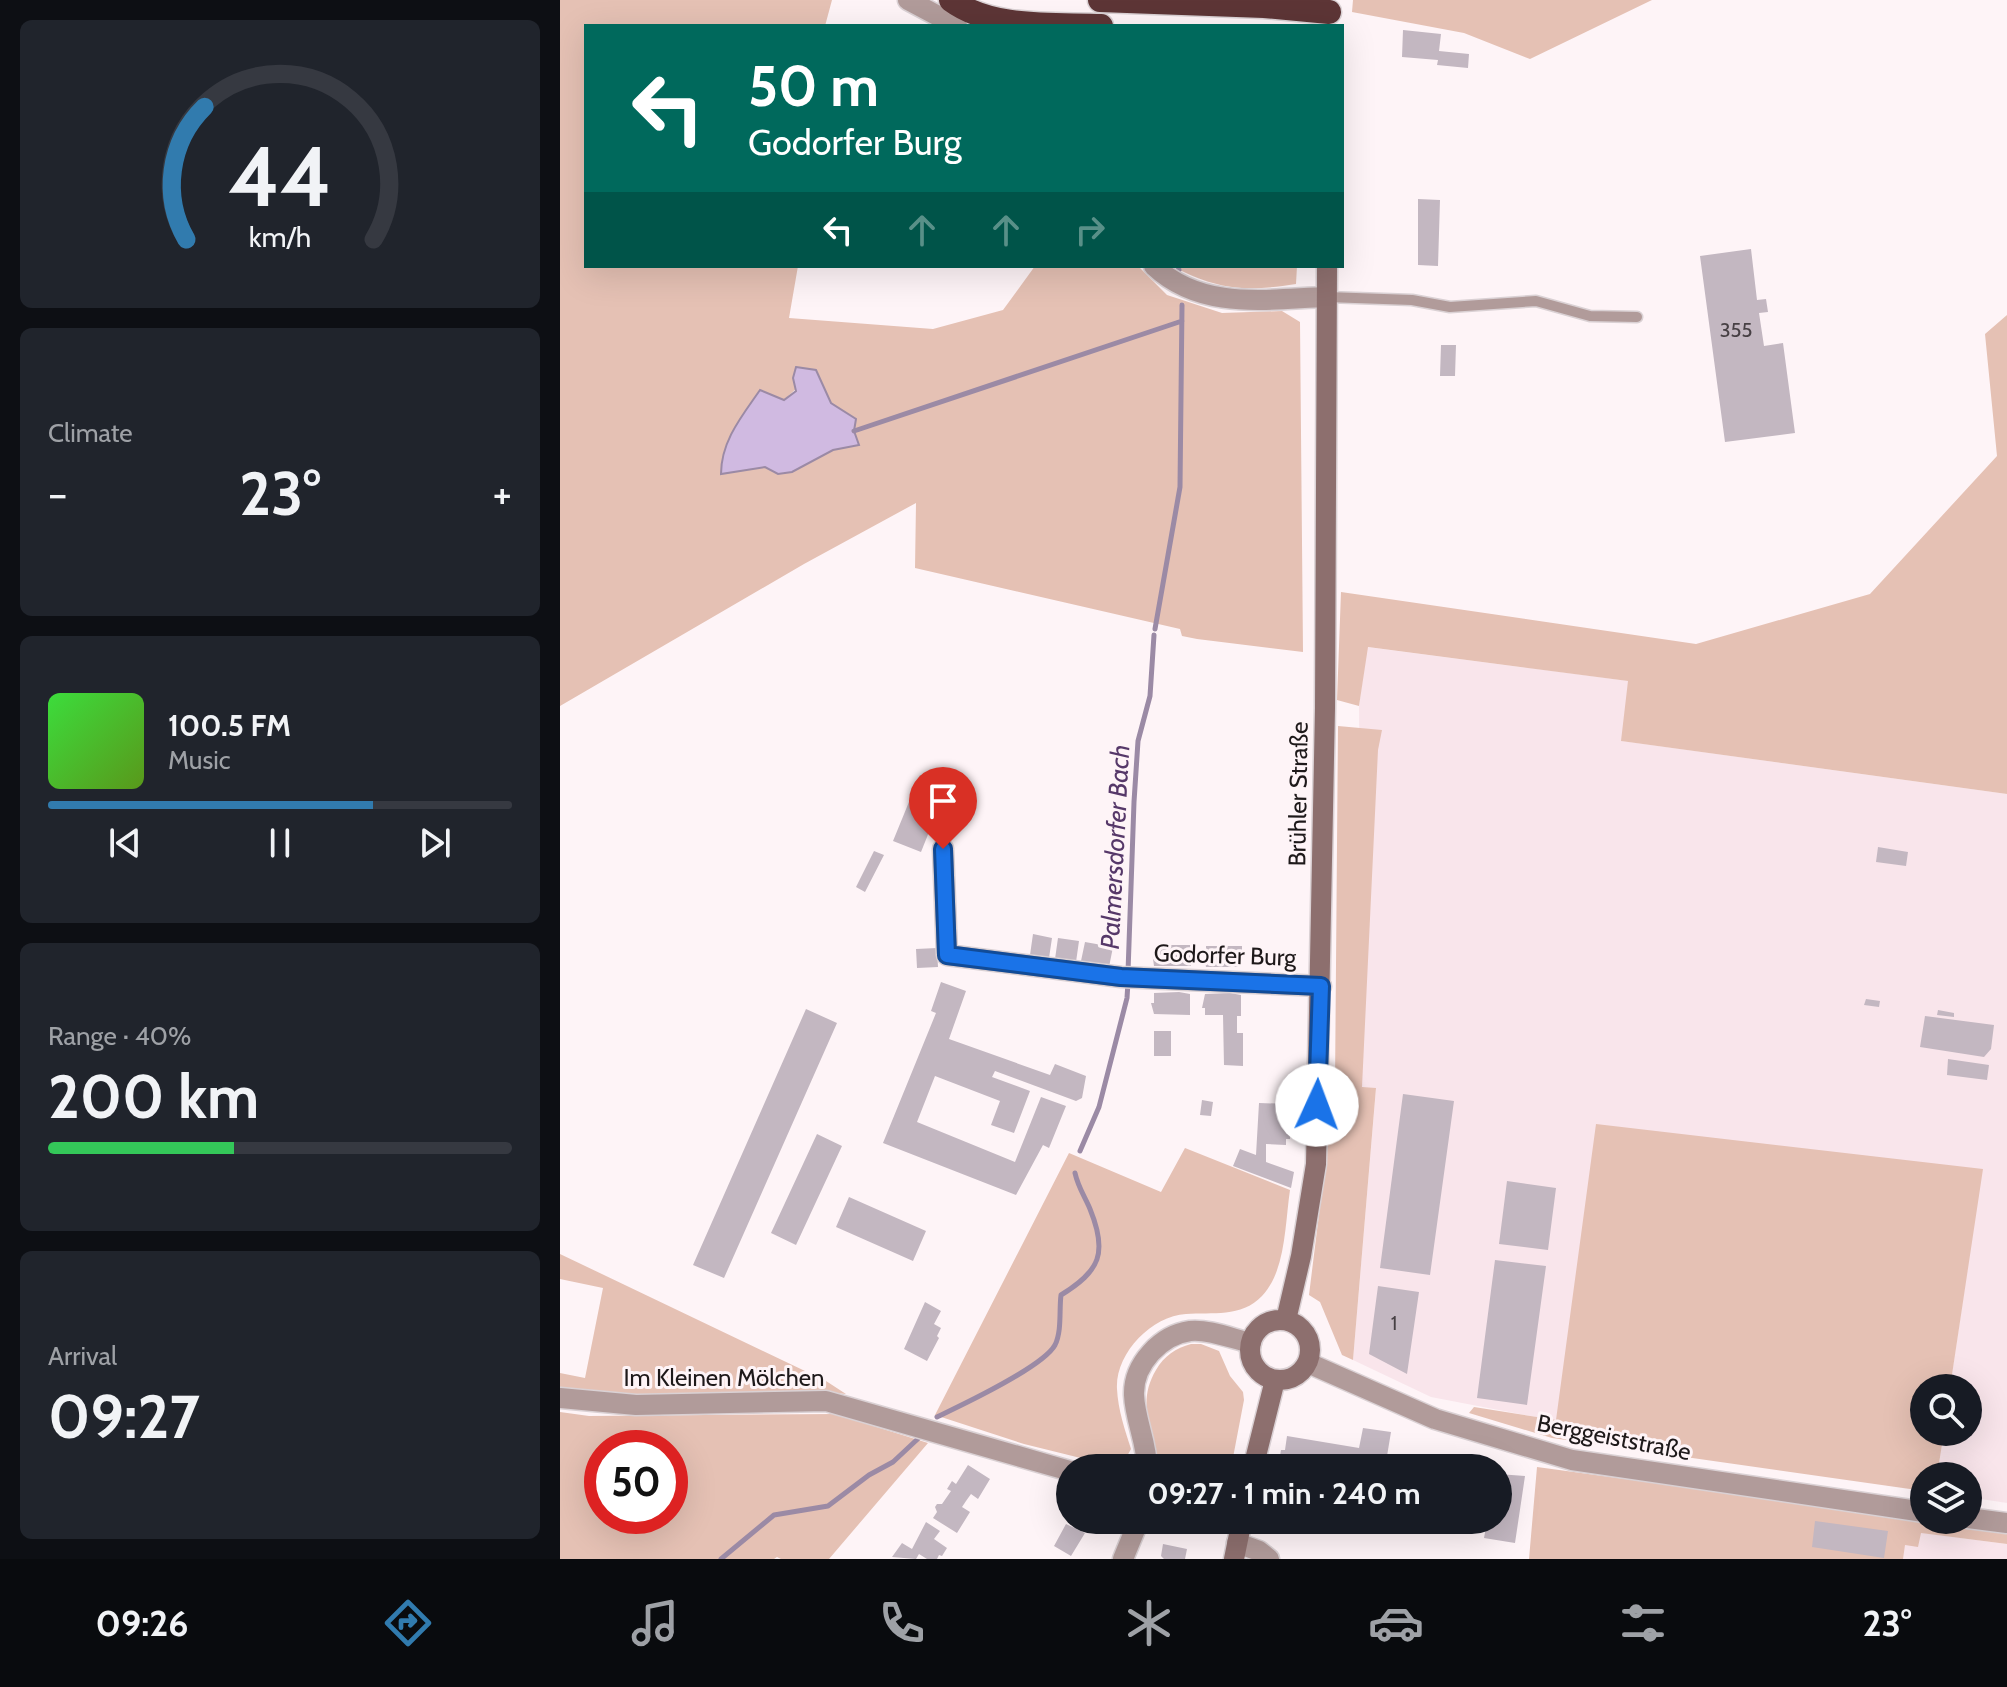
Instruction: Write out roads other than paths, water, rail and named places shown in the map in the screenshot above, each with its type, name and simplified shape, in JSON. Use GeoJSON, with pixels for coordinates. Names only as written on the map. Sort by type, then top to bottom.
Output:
{"type":"FeatureCollection","features":[{"type":"Feature","properties":{"kind":"highway"},"geometry":{"type":"LineString","coordinates":[[951,0],[966,11],[1011,22],[1056,24]]}},
{"type":"Feature","properties":{"kind":"highway"},"geometry":{"type":"LineString","coordinates":[[1100,0],[1268,3],[1329,13]]}},
{"type":"Feature","properties":{"kind":"main road","name":"Brühler Straße"},"geometry":{"type":"LineString","coordinates":[[1286,1320],[1301,1256],[1316,1164],[1321,986],[1327,268]]}},
{"type":"Feature","properties":{"kind":"main road"},"geometry":{"type":"LineString","coordinates":[[1286,1320],[1302,1328],[1307,1335],[1310,1354],[1308,1363],[1293,1377],[1275,1380],[1257,1369],[1252,1361],[1251,1343],[1254,1334],[1267,1322],[1286,1320]]}},
{"type":"Feature","properties":{"kind":"main road"},"geometry":{"type":"LineString","coordinates":[[1256,1454],[1275,1380]]}},
{"type":"Feature","properties":{"kind":"street"},"geometry":{"type":"LineString","coordinates":[[908,0],[953,24]]}},
{"type":"Feature","properties":{"kind":"street"},"geometry":{"type":"LineString","coordinates":[[1157,268],[1191,291],[1209,297],[1238,301],[1327,297]]}},
{"type":"Feature","properties":{"kind":"street","name":"Godorfer Burg"},"geometry":{"type":"LineString","coordinates":[[943,849],[947,955],[1127,978],[1321,986]]}},
{"type":"Feature","properties":{"kind":"street"},"geometry":{"type":"LineString","coordinates":[[1145,1454],[1134,1394],[1138,1374],[1148,1355],[1172,1336],[1193,1331],[1251,1343]]}},
{"type":"Feature","properties":{"kind":"street","name":"Berggeiststraße"},"geometry":{"type":"LineString","coordinates":[[1308,1363],[1435,1419],[1572,1460],[1910,1510]]}},
{"type":"Feature","properties":{"kind":"street","name":"Im Kleinen Mölchen"},"geometry":{"type":"LineString","coordinates":[[560,1398],[636,1405],[826,1401],[1056,1467]]}},
{"type":"Feature","properties":{"kind":"street"},"geometry":{"type":"LineString","coordinates":[[1982,1520],[2007,1523]]}},
{"type":"Feature","properties":{"kind":"street"},"geometry":{"type":"LineString","coordinates":[[1123,1559],[1133,1534]]}},
{"type":"Feature","properties":{"kind":"street"},"geometry":{"type":"LineString","coordinates":[[1236,1551],[1259,1551],[1269,1559]]}},
{"type":"Feature","properties":{"kind":"lane"},"geometry":{"type":"LineString","coordinates":[[1327,297],[1412,300],[1450,307],[1536,301],[1590,316],[1637,317]]}},
{"type":"Feature","properties":{"kind":"waterway","name":"Palmersdorfer Bach"},"geometry":{"type":"LineString","coordinates":[[1155,629],[1180,487],[1182,305]]}},
{"type":"Feature","properties":{"kind":"waterway"},"geometry":{"type":"LineString","coordinates":[[854,431],[1182,321]]}},
{"type":"Feature","properties":{"kind":"waterway","name":"Palmersdorfer Bach"},"geometry":{"type":"LineString","coordinates":[[1128,972],[1138,741],[1150,696],[1154,635]]}},
{"type":"Feature","properties":{"kind":"waterway","name":"Palmersdorfer Bach"},"geometry":{"type":"LineString","coordinates":[[1080,1151],[1099,1107],[1127,998],[1128,982]]}},
{"type":"Feature","properties":{"kind":"waterway","name":"Palmersdorfer Bach"},"geometry":{"type":"LineString","coordinates":[[937,1417],[1019,1374],[1048,1354],[1055,1345],[1061,1295],[1085,1278],[1097,1260],[1099,1249],[1096,1224],[1075,1173]]}},
{"type":"Feature","properties":{"kind":"waterway","name":"Palmersdorfer Bach"},"geometry":{"type":"LineString","coordinates":[[721,1559],[774,1515],[828,1506],[869,1475],[893,1462],[923,1434]]}}]}
